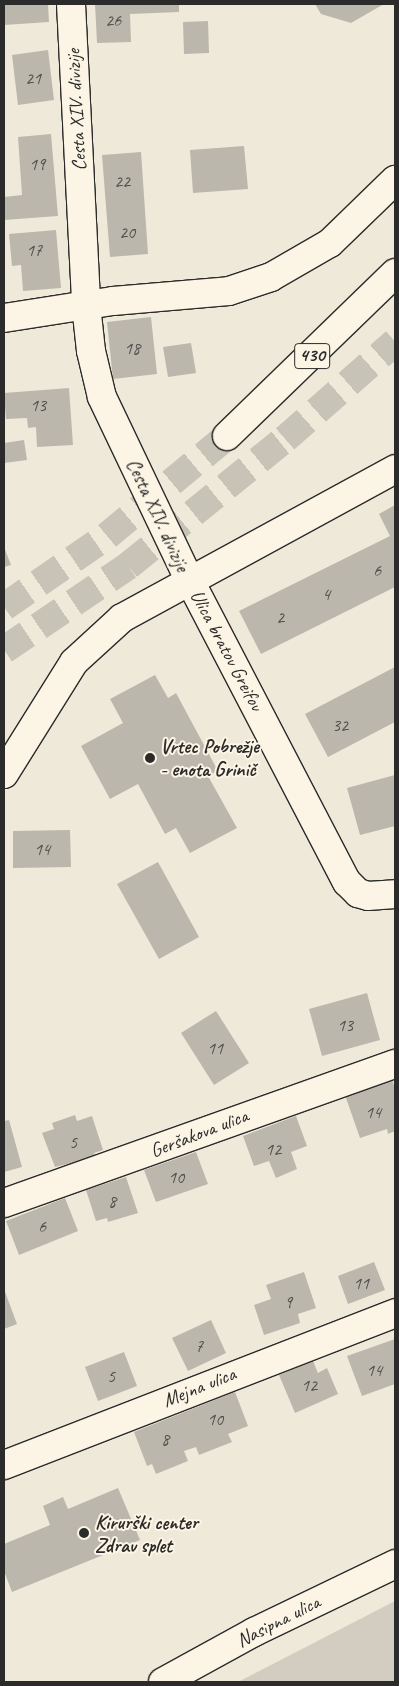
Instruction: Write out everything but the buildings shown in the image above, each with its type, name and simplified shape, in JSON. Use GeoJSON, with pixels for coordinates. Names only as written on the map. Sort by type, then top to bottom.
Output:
{"type":"FeatureCollection","features":[{"type":"Feature","properties":{"kind":"main road","name":"Cesta XIV. divizije"},"geometry":{"type":"LineString","coordinates":[[4,774],[74,662],[122,618],[189,579],[102,397],[91,351],[86,305],[71,4]]}},
{"type":"Feature","properties":{"kind":"main road"},"geometry":{"type":"LineString","coordinates":[[4,318],[86,305],[229,291],[270,277],[330,243],[395,180]]}},
{"type":"Feature","properties":{"kind":"main road","name":"430"},"geometry":{"type":"LineString","coordinates":[[227,436],[395,273]]}},
{"type":"Feature","properties":{"kind":"main road","name":"Ulica bratov Greifov"},"geometry":{"type":"LineString","coordinates":[[395,469],[189,579],[347,882],[358,893],[368,896],[395,894]]}},
{"type":"Feature","properties":{"kind":"main road","name":"Geršakova ulica"},"geometry":{"type":"LineString","coordinates":[[4,1203],[395,1064]]}},
{"type":"Feature","properties":{"kind":"main road","name":"Mejna ulica"},"geometry":{"type":"LineString","coordinates":[[4,1465],[395,1313]]}},
{"type":"Feature","properties":{"kind":"main road","name":"Nasipna ulica"},"geometry":{"type":"LineString","coordinates":[[163,1682],[254,1632],[395,1564]]}},
{"type":"Feature","properties":{"kind":"shaded area"},"geometry":{"type":"Polygon","coordinates":[[[395,1601],[395,1682],[238,1682],[395,1601]]]}},
{"type":"Feature","properties":{"kind":"tunnel"},"geometry":{"type":"LineString","coordinates":[[4,650],[128,566],[285,439],[395,342]]}},
{"type":"Feature","properties":{"kind":"tunnel"},"geometry":{"type":"LineString","coordinates":[[4,607],[107,536],[227,436]]}},
{"type":"Feature","properties":{"kind":"place","name":"Vrtec Pobrežje - enota Grinič"},"geometry":{"type":"Point","coordinates":[150,758]}},
{"type":"Feature","properties":{"kind":"place","name":"Kirurški center Zdrav splet"},"geometry":{"type":"Point","coordinates":[84,1533]}}]}
